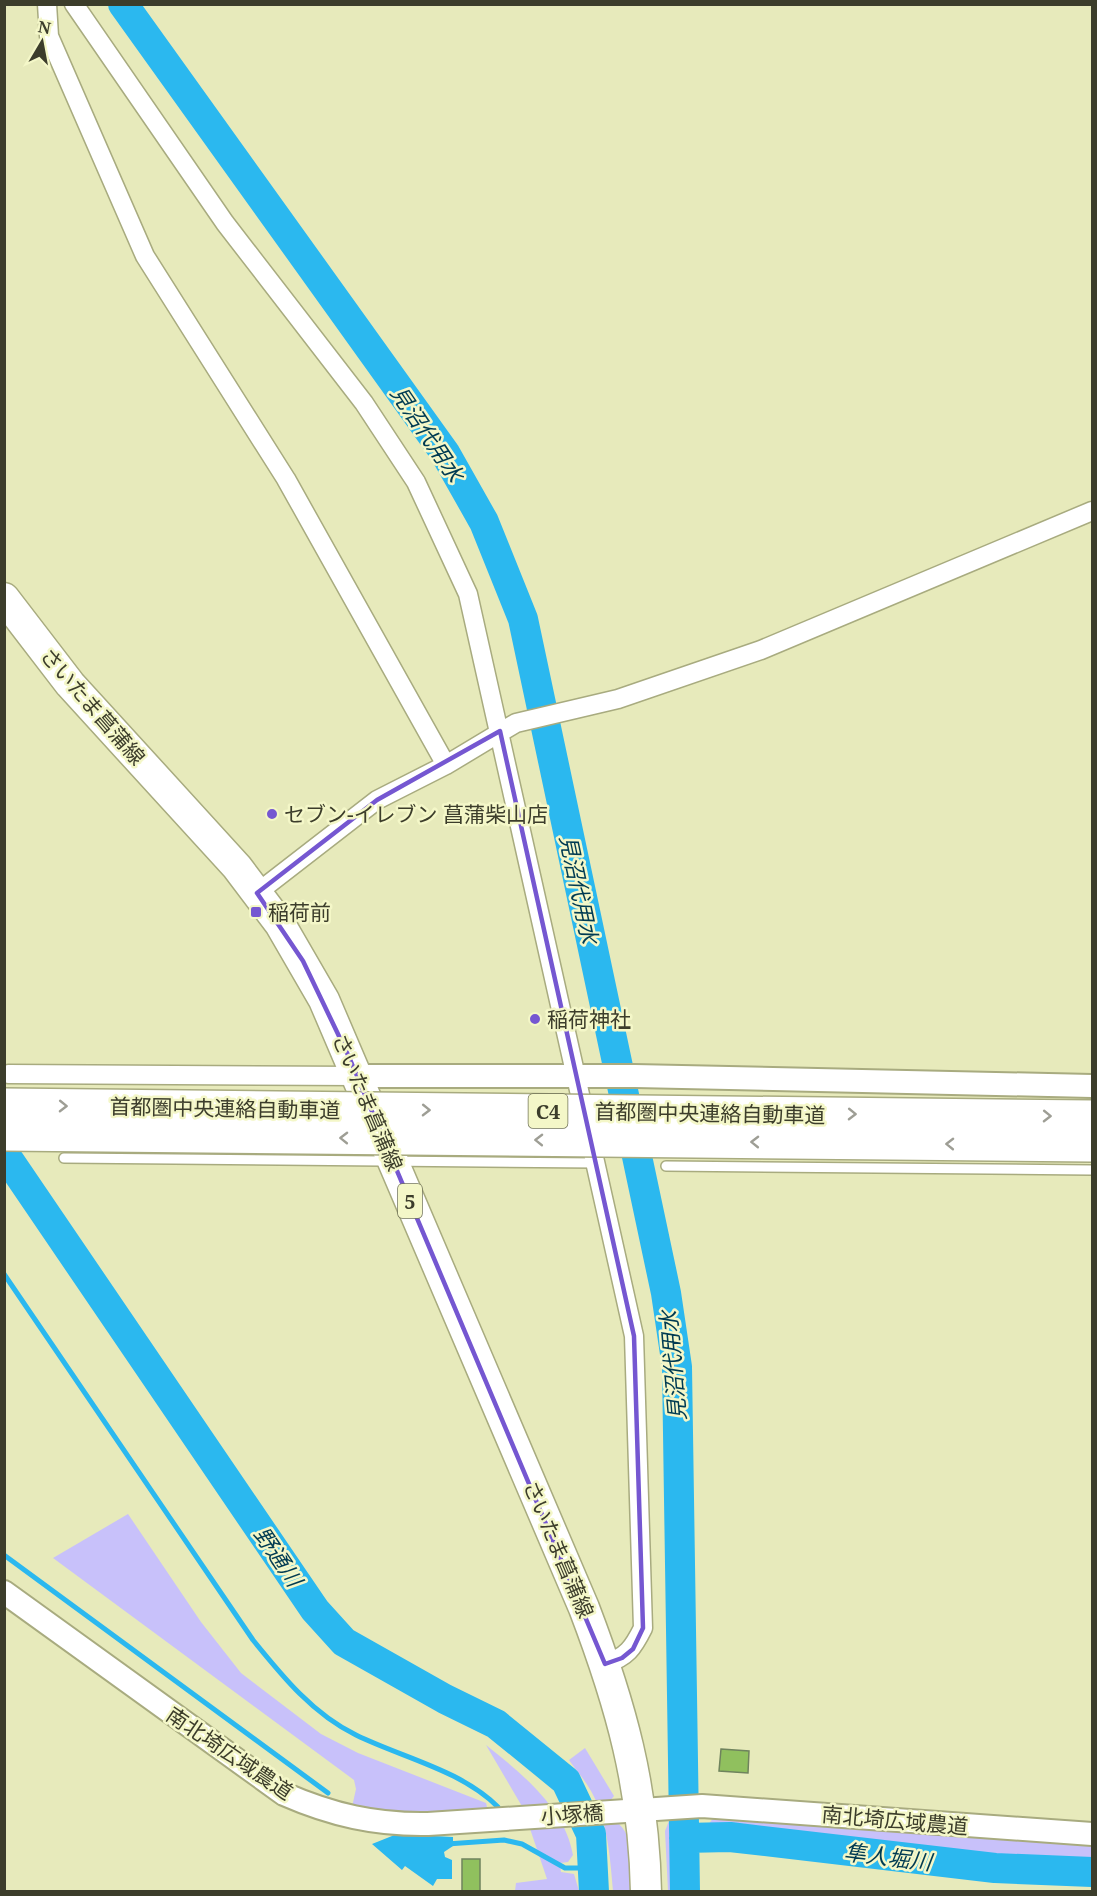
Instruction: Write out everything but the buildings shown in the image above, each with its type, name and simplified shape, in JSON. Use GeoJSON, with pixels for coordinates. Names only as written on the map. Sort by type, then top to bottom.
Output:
{"type":"FeatureCollection","features":[{"type":"Feature","properties":{"kind":"highway","name":"首都圏中央連絡自動車道"},"geometry":{"type":"LineString","coordinates":[[6,1090],[1092,1117]]}},
{"type":"Feature","properties":{"kind":"highway","name":"首都圏中央連絡自動車道"},"geometry":{"type":"LineString","coordinates":[[4,1134],[1092,1145]]}},
{"type":"Feature","properties":{"kind":"main road","name":"さいたま菖蒲線"},"geometry":{"type":"LineString","coordinates":[[4,598],[70,684],[213,839],[257,893],[303,961],[358,1076],[605,1664],[626,1733],[630,1809],[646,1892]]}},
{"type":"Feature","properties":{"kind":"street"},"geometry":{"type":"LineString","coordinates":[[47,4],[49,36],[145,256],[286,479],[446,765]]}},
{"type":"Feature","properties":{"kind":"street"},"geometry":{"type":"LineString","coordinates":[[74,4],[225,223],[364,403],[416,482],[468,594],[508,727],[578,1077],[634,1336],[643,1628],[633,1649],[621,1659],[605,1664]]}},
{"type":"Feature","properties":{"kind":"street"},"geometry":{"type":"LineString","coordinates":[[257,893],[377,800],[446,765],[508,727],[618,699],[761,650],[1092,511]]}},
{"type":"Feature","properties":{"kind":"street"},"geometry":{"type":"LineString","coordinates":[[6,1090],[358,1076],[578,1077],[985,1094],[1092,1086]]}},
{"type":"Feature","properties":{"kind":"street","name":"南北埼広域農道"},"geometry":{"type":"LineString","coordinates":[[4,1592],[253,1773],[284,1794],[314,1807],[349,1817],[395,1824],[526,1817]]}},
{"type":"Feature","properties":{"kind":"street","name":"南北埼広域農道"},"geometry":{"type":"LineString","coordinates":[[630,1809],[698,1806],[1092,1834]]}},
{"type":"Feature","properties":{"kind":"street","name":"小塚橋"},"geometry":{"type":"LineString","coordinates":[[526,1817],[630,1809]]}},
{"type":"Feature","properties":{"kind":"lane"},"geometry":{"type":"LineString","coordinates":[[985,1094],[985,1126]]}},
{"type":"Feature","properties":{"kind":"lane"},"geometry":{"type":"LineString","coordinates":[[984,1136],[984,1168]]}},
{"type":"Feature","properties":{"kind":"lane"},"geometry":{"type":"LineString","coordinates":[[64,1158],[596,1163]]}},
{"type":"Feature","properties":{"kind":"lane"},"geometry":{"type":"LineString","coordinates":[[666,1166],[1092,1170]]}},
{"type":"Feature","properties":{"kind":"highlighted area"},"geometry":{"type":"Polygon","coordinates":[[[500,731],[634,1336],[643,1628],[633,1649],[622,1658],[605,1664],[349,1057],[303,961],[257,893],[377,800],[500,731]]]}},
{"type":"Feature","properties":{"kind":"shaded area"},"geometry":{"type":"Polygon","coordinates":[[[128,1514],[201,1622],[241,1673],[321,1734],[358,1753],[486,1803],[488,1811],[378,1811],[352,1807],[356,1789],[354,1780],[53,1558],[128,1514]]]}},
{"type":"Feature","properties":{"kind":"shaded area"},"geometry":{"type":"Polygon","coordinates":[[[486,1745],[540,1793],[561,1822],[573,1855],[568,1862],[560,1863],[561,1872],[574,1874],[579,1891],[515,1891],[516,1883],[547,1879],[523,1808],[486,1745]]]}},
{"type":"Feature","properties":{"kind":"shaded area"},"geometry":{"type":"Polygon","coordinates":[[[585,1748],[614,1796],[610,1801],[616,1822],[627,1835],[630,1844],[636,1891],[613,1891],[607,1840],[597,1803],[589,1787],[569,1760],[585,1748]]]}},
{"type":"Feature","properties":{"kind":"shaded area"},"geometry":{"type":"Polygon","coordinates":[[[715,1816],[1092,1841],[1092,1866],[995,1863],[848,1843],[775,1836],[720,1834],[713,1840],[717,1844],[786,1848],[998,1873],[1092,1877],[1092,1886],[1029,1882],[782,1854],[706,1850],[707,1826],[715,1816]]]}},
{"type":"Feature","properties":{"kind":"shaded area"},"geometry":{"type":"Polygon","coordinates":[[[676,1818],[677,1891],[668,1891],[665,1831],[669,1821],[676,1818]]]}},
{"type":"Feature","properties":{"kind":"water"},"geometry":{"type":"Polygon","coordinates":[[[397,1834],[453,1837],[453,1846],[444,1852],[445,1857],[452,1860],[452,1879],[437,1879],[433,1886],[405,1866],[402,1870],[372,1844],[397,1834]]]}},
{"type":"Feature","properties":{"kind":"waterway","name":"見沼代用水"},"geometry":{"type":"LineString","coordinates":[[123,4],[445,453],[484,522],[523,619],[666,1293],[677,1367],[685,1892]]}},
{"type":"Feature","properties":{"kind":"waterway","name":"野通川"},"geometry":{"type":"LineString","coordinates":[[4,1153],[315,1610],[344,1642],[445,1699],[496,1724],[566,1781],[591,1834],[594,1892]]}},
{"type":"Feature","properties":{"kind":"waterway"},"geometry":{"type":"LineString","coordinates":[[4,1274],[253,1640],[287,1681],[326,1717],[340,1726],[467,1783],[498,1807]]}},
{"type":"Feature","properties":{"kind":"waterway"},"geometry":{"type":"LineString","coordinates":[[4,1555],[328,1793]]}},
{"type":"Feature","properties":{"kind":"waterway","name":"隼人堀川"},"geometry":{"type":"LineString","coordinates":[[684,1838],[730,1837],[995,1868],[1092,1872]]}},
{"type":"Feature","properties":{"kind":"waterway"},"geometry":{"type":"LineString","coordinates":[[447,1844],[504,1840],[522,1844],[565,1868],[595,1868]]}},
{"type":"Feature","properties":{"kind":"place","name":"セブン-イレブン 菖蒲柴山店"},"geometry":{"type":"Point","coordinates":[272,814]}},
{"type":"Feature","properties":{"kind":"place","name":"稲荷前"},"geometry":{"type":"Point","coordinates":[256,912]}},
{"type":"Feature","properties":{"kind":"place","name":"稲荷神社"},"geometry":{"type":"Point","coordinates":[535,1019]}}]}
